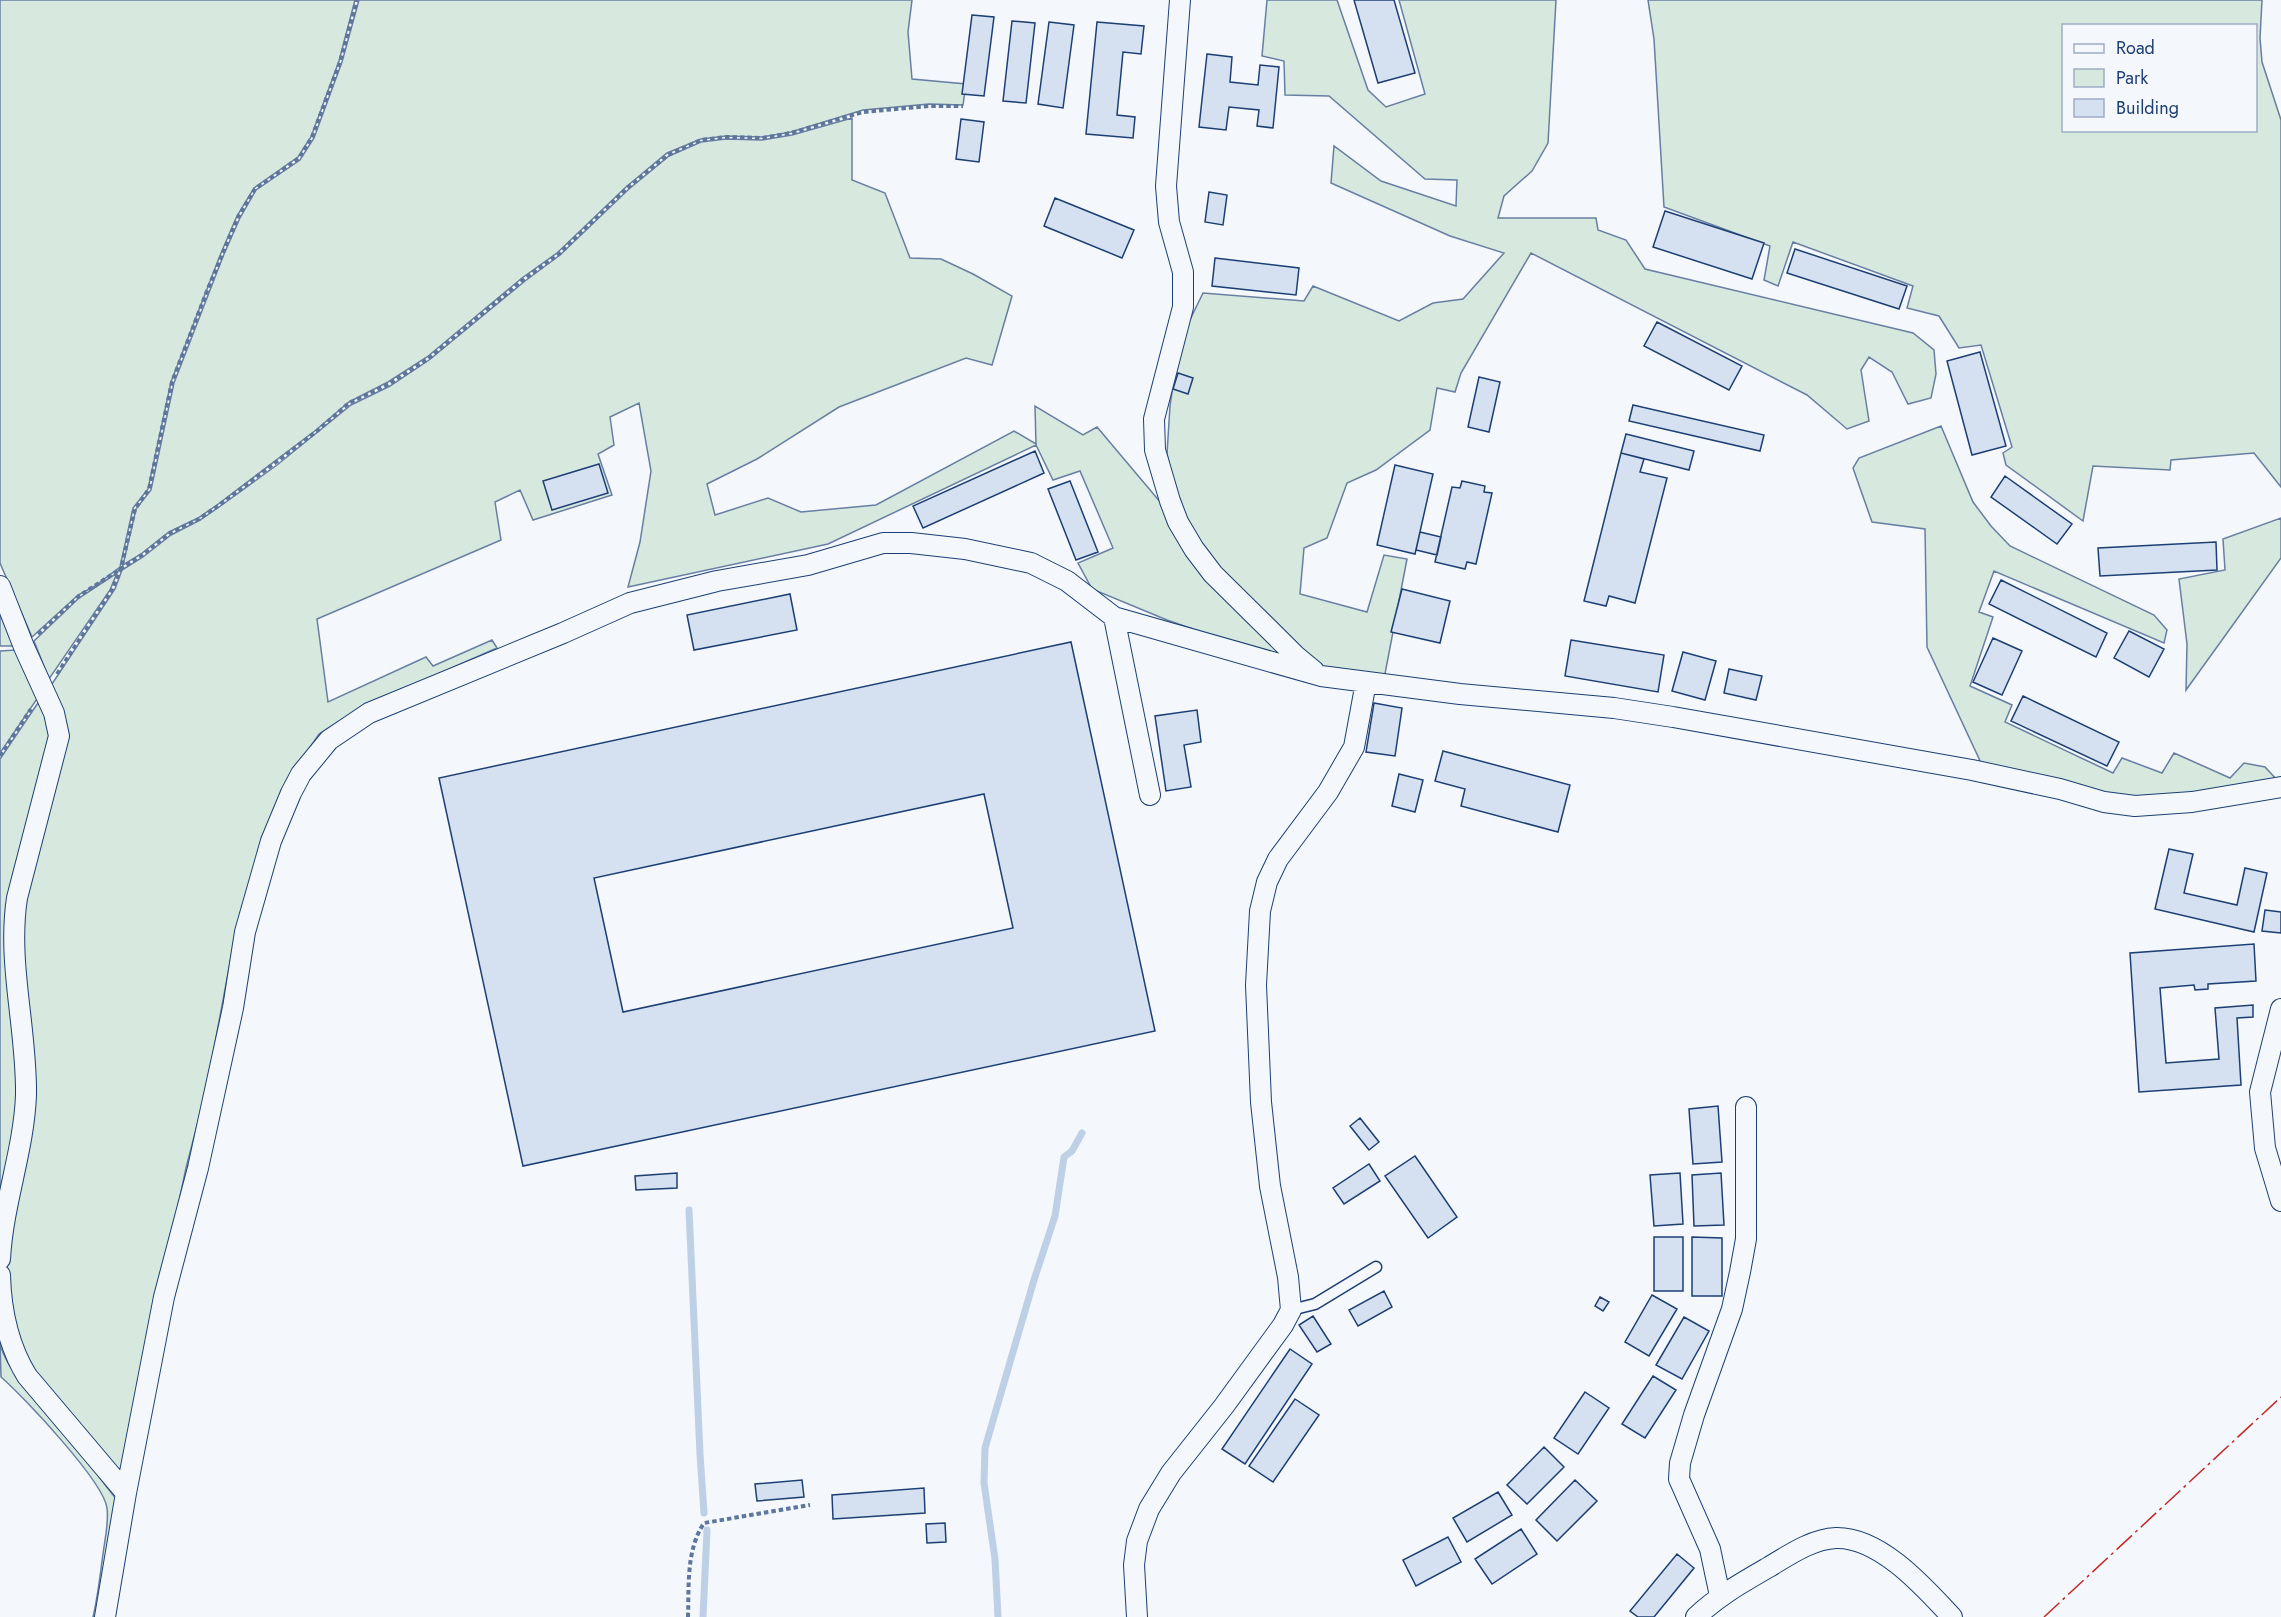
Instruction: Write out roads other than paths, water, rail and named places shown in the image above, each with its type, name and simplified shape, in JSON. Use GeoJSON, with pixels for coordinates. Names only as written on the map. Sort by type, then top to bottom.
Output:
{"type":"FeatureCollection","features":[{"type":"Feature","properties":{"kind":"street"},"geometry":{"type":"LineString","coordinates":[[1180,0],[1166,186],[1169,222],[1183,272],[1183,307],[1154,419],[1155,450],[1178,522],[1194,549],[1213,574],[1297,657],[1321,676]]}},
{"type":"Feature","properties":{"kind":"street"},"geometry":{"type":"LineString","coordinates":[[105,1617],[126,1493],[164,1297],[198,1167],[233,1008],[245,932],[271,841],[291,793],[301,774],[328,740],[369,713],[630,603],[717,581],[808,565],[883,543],[911,543],[965,549],[1031,563],[1067,581],[1114,617],[1321,676],[1460,694],[1614,708],[1708,722],[1972,770],[2060,789],[2104,802],[2135,806],[2192,802],[2281,787]]}},
{"type":"Feature","properties":{"kind":"street"},"geometry":{"type":"LineString","coordinates":[[0,586],[24,648],[54,713],[59,736],[17,898],[13,925],[26,1094],[25,1118],[1,1237],[0,1259]]}},
{"type":"Feature","properties":{"kind":"street"},"geometry":{"type":"LineString","coordinates":[[1114,617],[1150,795]]}},
{"type":"Feature","properties":{"kind":"street"},"geometry":{"type":"LineString","coordinates":[[1137,1617],[1134,1564],[1137,1541],[1149,1509],[1172,1473],[1224,1406],[1291,1311],[1291,1296],[1270,1186],[1262,1102],[1256,985],[1260,910],[1267,882],[1278,859],[1328,792],[1354,747],[1366,682]]}},
{"type":"Feature","properties":{"kind":"street"},"geometry":{"type":"LineString","coordinates":[[2281,1009],[2260,1092],[2265,1148],[2281,1201]]}},
{"type":"Feature","properties":{"kind":"street"},"geometry":{"type":"LineString","coordinates":[[1720,1596],[1710,1549],[1679,1479],[1685,1444],[1732,1309],[1746,1239],[1746,1107]]}},
{"type":"Feature","properties":{"kind":"street"},"geometry":{"type":"LineString","coordinates":[[0,1275],[4,1317],[19,1364],[126,1493]]}},
{"type":"Feature","properties":{"kind":"street"},"geometry":{"type":"LineString","coordinates":[[1696,1617],[1720,1596],[1800,1549],[1820,1541],[1837,1538],[1873,1548],[1907,1573],[1952,1617]]}},
{"type":"Feature","properties":{"kind":"lane"},"geometry":{"type":"LineString","coordinates":[[1291,1311],[1315,1304],[1376,1268]]}},
{"type":"Feature","properties":{"kind":"waterway"},"geometry":{"type":"LineString","coordinates":[[998,1617],[995,1559],[984,1483],[985,1448],[1055,1216],[1064,1157],[1072,1151],[1082,1133]]}},
{"type":"Feature","properties":{"kind":"waterway"},"geometry":{"type":"LineString","coordinates":[[689,1210],[704,1513]]}},
{"type":"Feature","properties":{"kind":"waterway"},"geometry":{"type":"LineString","coordinates":[[703,1617],[707,1530]]}}]}
